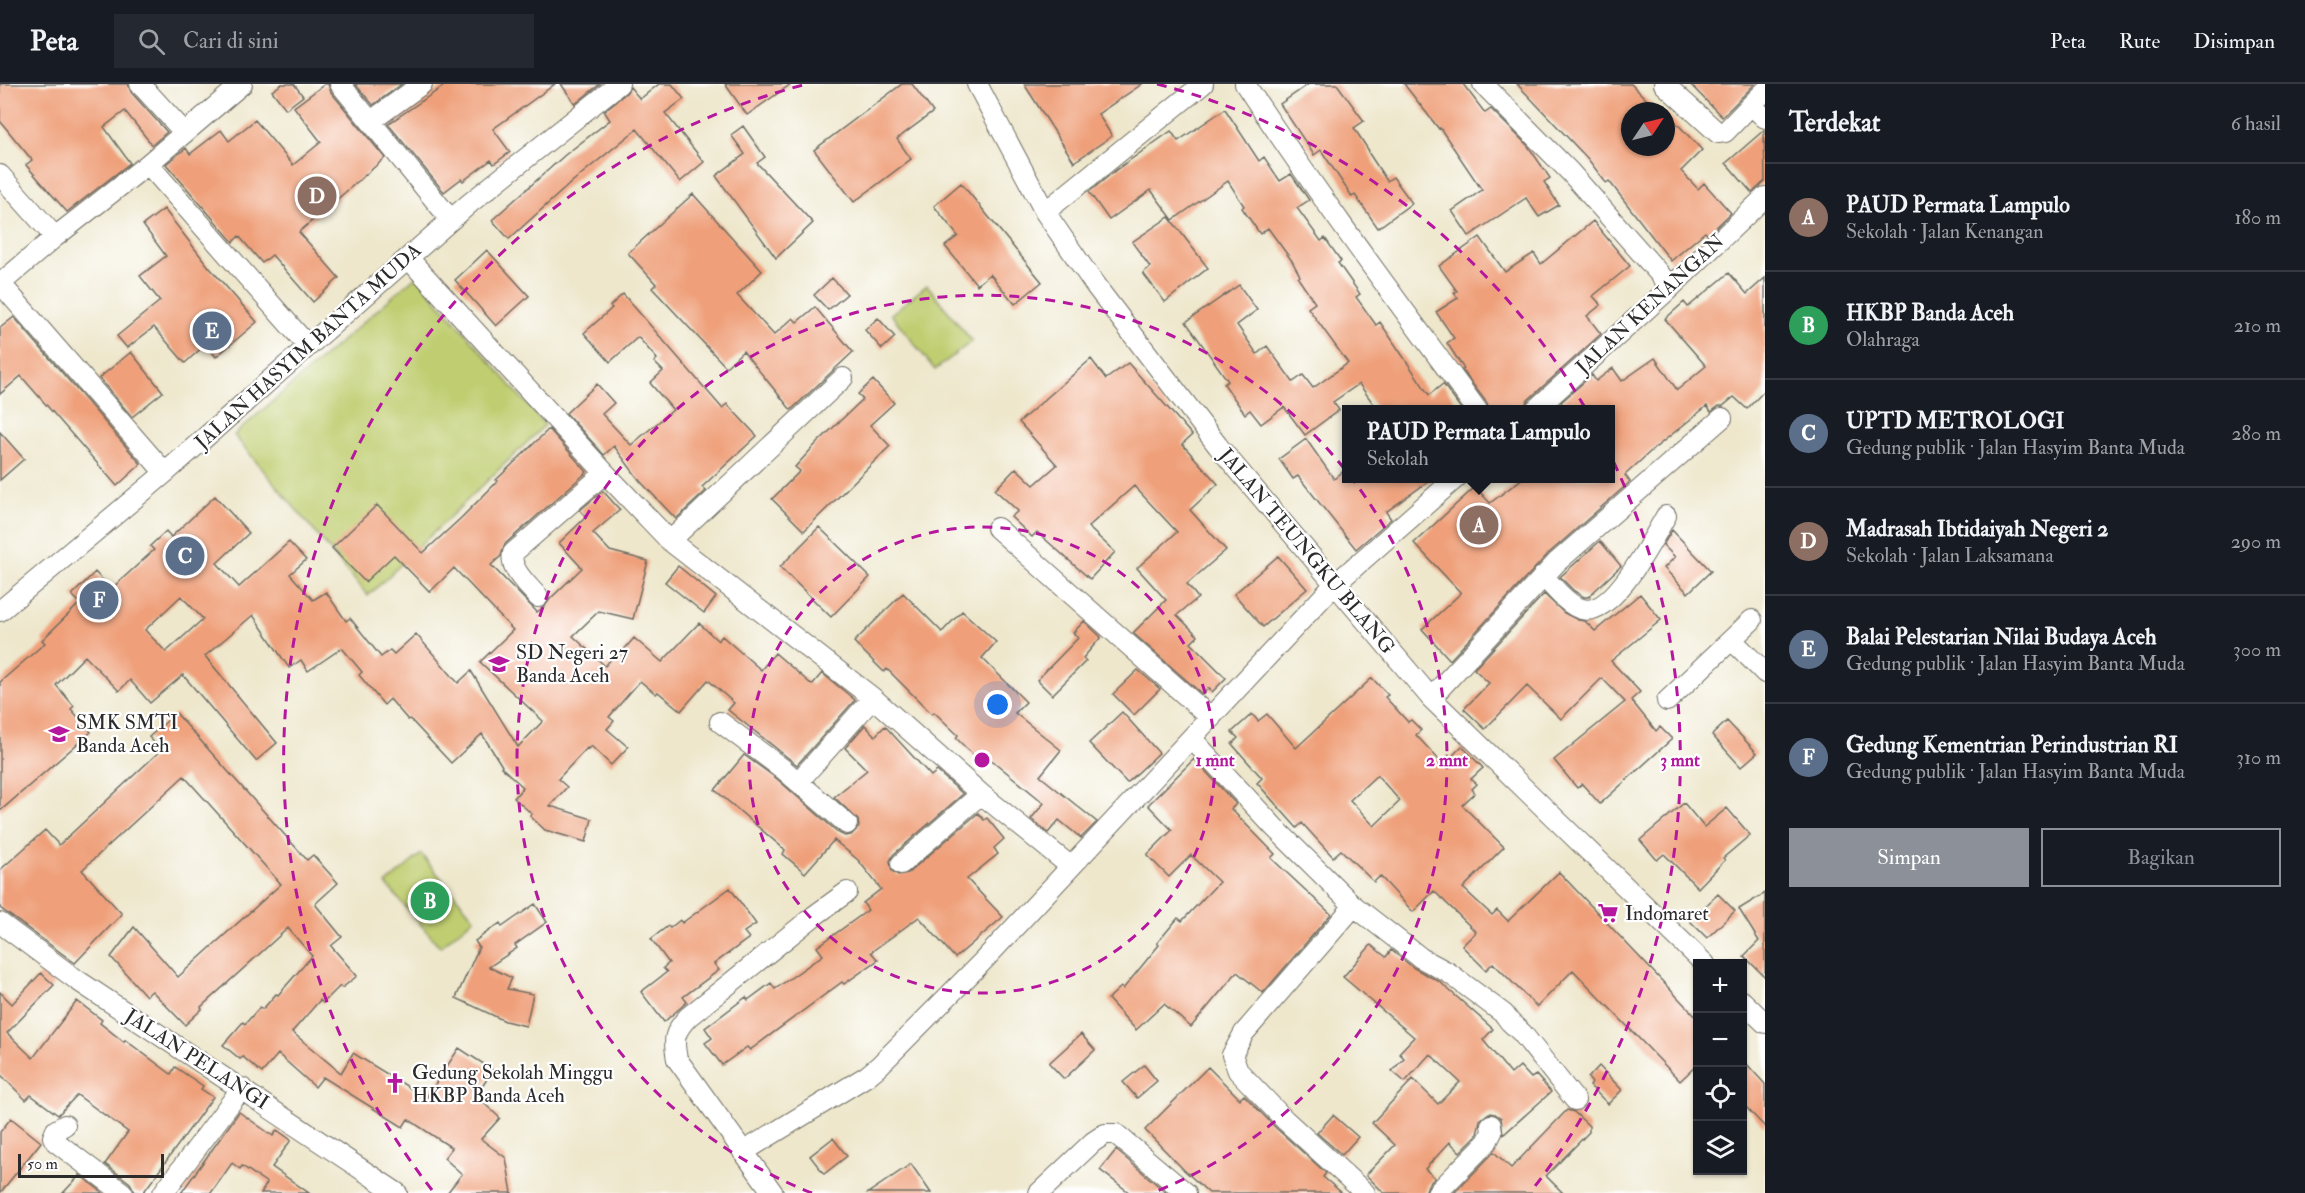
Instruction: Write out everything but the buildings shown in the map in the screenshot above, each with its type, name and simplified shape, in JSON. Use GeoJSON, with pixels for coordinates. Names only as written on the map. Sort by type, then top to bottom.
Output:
{"type":"FeatureCollection","features":[{"type":"Feature","properties":{"kind":"street"},"geometry":{"type":"LineString","coordinates":[[140,84],[184,132]]}},
{"type":"Feature","properties":{"kind":"street"},"geometry":{"type":"LineString","coordinates":[[165,473],[0,284],[242,84]]}},
{"type":"Feature","properties":{"kind":"street"},"geometry":{"type":"LineString","coordinates":[[340,84],[451,220]]}},
{"type":"Feature","properties":{"kind":"street"},"geometry":{"type":"LineString","coordinates":[[371,121],[422,84]]}},
{"type":"Feature","properties":{"kind":"street","name":"JALAN HASYIM BANTA MUDA"},"geometry":{"type":"LineString","coordinates":[[0,611],[165,473],[451,220],[619,84]]}},
{"type":"Feature","properties":{"kind":"street","name":"JALAN TEUNGKU BLANG"},"geometry":{"type":"LineString","coordinates":[[977,84],[1046,212],[1095,285],[1218,446],[1431,698],[1701,959]]}},
{"type":"Feature","properties":{"kind":"street"},"geometry":{"type":"LineString","coordinates":[[1046,212],[1203,84]]}},
{"type":"Feature","properties":{"kind":"street"},"geometry":{"type":"LineString","coordinates":[[1245,84],[1329,206],[1473,405]]}},
{"type":"Feature","properties":{"kind":"street"},"geometry":{"type":"LineString","coordinates":[[1484,84],[1570,172],[1671,287]]}},
{"type":"Feature","properties":{"kind":"street"},"geometry":{"type":"LineString","coordinates":[[1664,84],[1718,133],[1725,132],[1758,112],[1765,91]]}},
{"type":"Feature","properties":{"kind":"street"},"geometry":{"type":"LineString","coordinates":[[148,164],[308,346]]}},
{"type":"Feature","properties":{"kind":"street"},"geometry":{"type":"LineString","coordinates":[[0,175],[55,237]]}},
{"type":"Feature","properties":{"kind":"street","name":"JALAN KENANGAN"},"geometry":{"type":"LineString","coordinates":[[1541,405],[1671,287],[1765,197]]}},
{"type":"Feature","properties":{"kind":"street"},"geometry":{"type":"LineString","coordinates":[[408,258],[670,541],[873,698],[981,794],[1070,866]]}},
{"type":"Feature","properties":{"kind":"street"},"geometry":{"type":"LineString","coordinates":[[670,541],[843,378]]}},
{"type":"Feature","properties":{"kind":"street"},"geometry":{"type":"LineString","coordinates":[[1431,698],[1543,576],[1618,507],[1722,418]]}},
{"type":"Feature","properties":{"kind":"street"},"geometry":{"type":"LineString","coordinates":[[538,597],[521,577],[513,563],[513,553],[605,473]]}},
{"type":"Feature","properties":{"kind":"street"},"geometry":{"type":"LineString","coordinates":[[743,1152],[867,1076],[879,1066],[984,960],[1070,866],[1192,740],[1334,585],[1450,483]]}},
{"type":"Feature","properties":{"kind":"street"},"geometry":{"type":"LineString","coordinates":[[1543,576],[1572,604],[1583,610],[1595,609],[1621,587],[1666,516]]}},
{"type":"Feature","properties":{"kind":"street"},"geometry":{"type":"LineString","coordinates":[[997,528],[1211,718]]}},
{"type":"Feature","properties":{"kind":"street"},"geometry":{"type":"LineString","coordinates":[[1667,700],[1752,620]]}},
{"type":"Feature","properties":{"kind":"street"},"geometry":{"type":"LineString","coordinates":[[1732,640],[1765,673]]}},
{"type":"Feature","properties":{"kind":"street"},"geometry":{"type":"LineString","coordinates":[[798,782],[873,698]]}},
{"type":"Feature","properties":{"kind":"street"},"geometry":{"type":"LineString","coordinates":[[720,723],[798,782],[847,824]]}},
{"type":"Feature","properties":{"kind":"street"},"geometry":{"type":"LineString","coordinates":[[1192,740],[1274,827],[1354,906],[1421,958],[1449,973],[1504,1014],[1575,1100]]}},
{"type":"Feature","properties":{"kind":"street"},"geometry":{"type":"LineString","coordinates":[[901,864],[981,794]]}},
{"type":"Feature","properties":{"kind":"street"},"geometry":{"type":"LineString","coordinates":[[773,1193],[677,1059],[674,1044],[677,1028],[796,930],[847,892]]}},
{"type":"Feature","properties":{"kind":"street"},"geometry":{"type":"LineString","coordinates":[[1354,906],[1244,1033],[1232,1055],[1238,1071],[1286,1120],[1365,1193]]}},
{"type":"Feature","properties":{"kind":"street","name":"JALAN PELANGI"},"geometry":{"type":"LineString","coordinates":[[0,923],[77,980],[397,1193]]}},
{"type":"Feature","properties":{"kind":"street"},"geometry":{"type":"LineString","coordinates":[[1747,1005],[1765,1023]]}},
{"type":"Feature","properties":{"kind":"street"},"geometry":{"type":"LineString","coordinates":[[163,1193],[242,1088]]}},
{"type":"Feature","properties":{"kind":"street"},"geometry":{"type":"LineString","coordinates":[[65,1125],[56,1130],[53,1137],[56,1142],[123,1193]]}},
{"type":"Feature","properties":{"kind":"street"},"geometry":{"type":"LineString","coordinates":[[1437,1193],[1487,1142],[1492,1132],[1491,1125]]}},
{"type":"Feature","properties":{"kind":"street"},"geometry":{"type":"LineString","coordinates":[[1038,1193],[1093,1142],[1105,1134],[1116,1134],[1186,1193]]}},
{"type":"Feature","properties":{"kind":"green space"},"geometry":{"type":"Polygon","coordinates":[[[416,276],[545,425],[368,596],[234,435],[416,276]]]}},
{"type":"Feature","properties":{"kind":"green space"},"geometry":{"type":"Polygon","coordinates":[[[927,285],[972,341],[935,370],[891,314],[927,285]]]}},
{"type":"Feature","properties":{"kind":"green space"},"geometry":{"type":"Polygon","coordinates":[[[421,854],[474,918],[440,947],[386,884],[421,854]]]}},
{"type":"Feature","properties":{"kind":"place","name":"Madrasah Ibtidaiyah Negeri 2"},"geometry":{"type":"Point","coordinates":[317,196]}},
{"type":"Feature","properties":{"kind":"place","name":"Balai Pelestarian Nilai Budaya Aceh"},"geometry":{"type":"Point","coordinates":[212,331]}},
{"type":"Feature","properties":{"kind":"place","name":"PAUD Permata Lampulo"},"geometry":{"type":"Point","coordinates":[1479,525]}},
{"type":"Feature","properties":{"kind":"place","name":"UPTD METROLOGI"},"geometry":{"type":"Point","coordinates":[185,556]}},
{"type":"Feature","properties":{"kind":"place","name":"Gedung Kementrian Perindustrian RI"},"geometry":{"type":"Point","coordinates":[99,600]}},
{"type":"Feature","properties":{"kind":"place","name":"SD Negeri 27 Banda Aceh"},"geometry":{"type":"Point","coordinates":[499,664]}},
{"type":"Feature","properties":{"kind":"place","name":"SMK SMTI Banda Aceh"},"geometry":{"type":"Point","coordinates":[59,734]}},
{"type":"Feature","properties":{"kind":"place","name":"HKBP Banda Aceh"},"geometry":{"type":"Point","coordinates":[430,901]}},
{"type":"Feature","properties":{"kind":"place","name":"Indomaret"},"geometry":{"type":"Point","coordinates":[1608,913]}},
{"type":"Feature","properties":{"kind":"place","name":"Gedung Sekolah Minggu HKBP Banda Aceh"},"geometry":{"type":"Point","coordinates":[395,1083]}}]}
